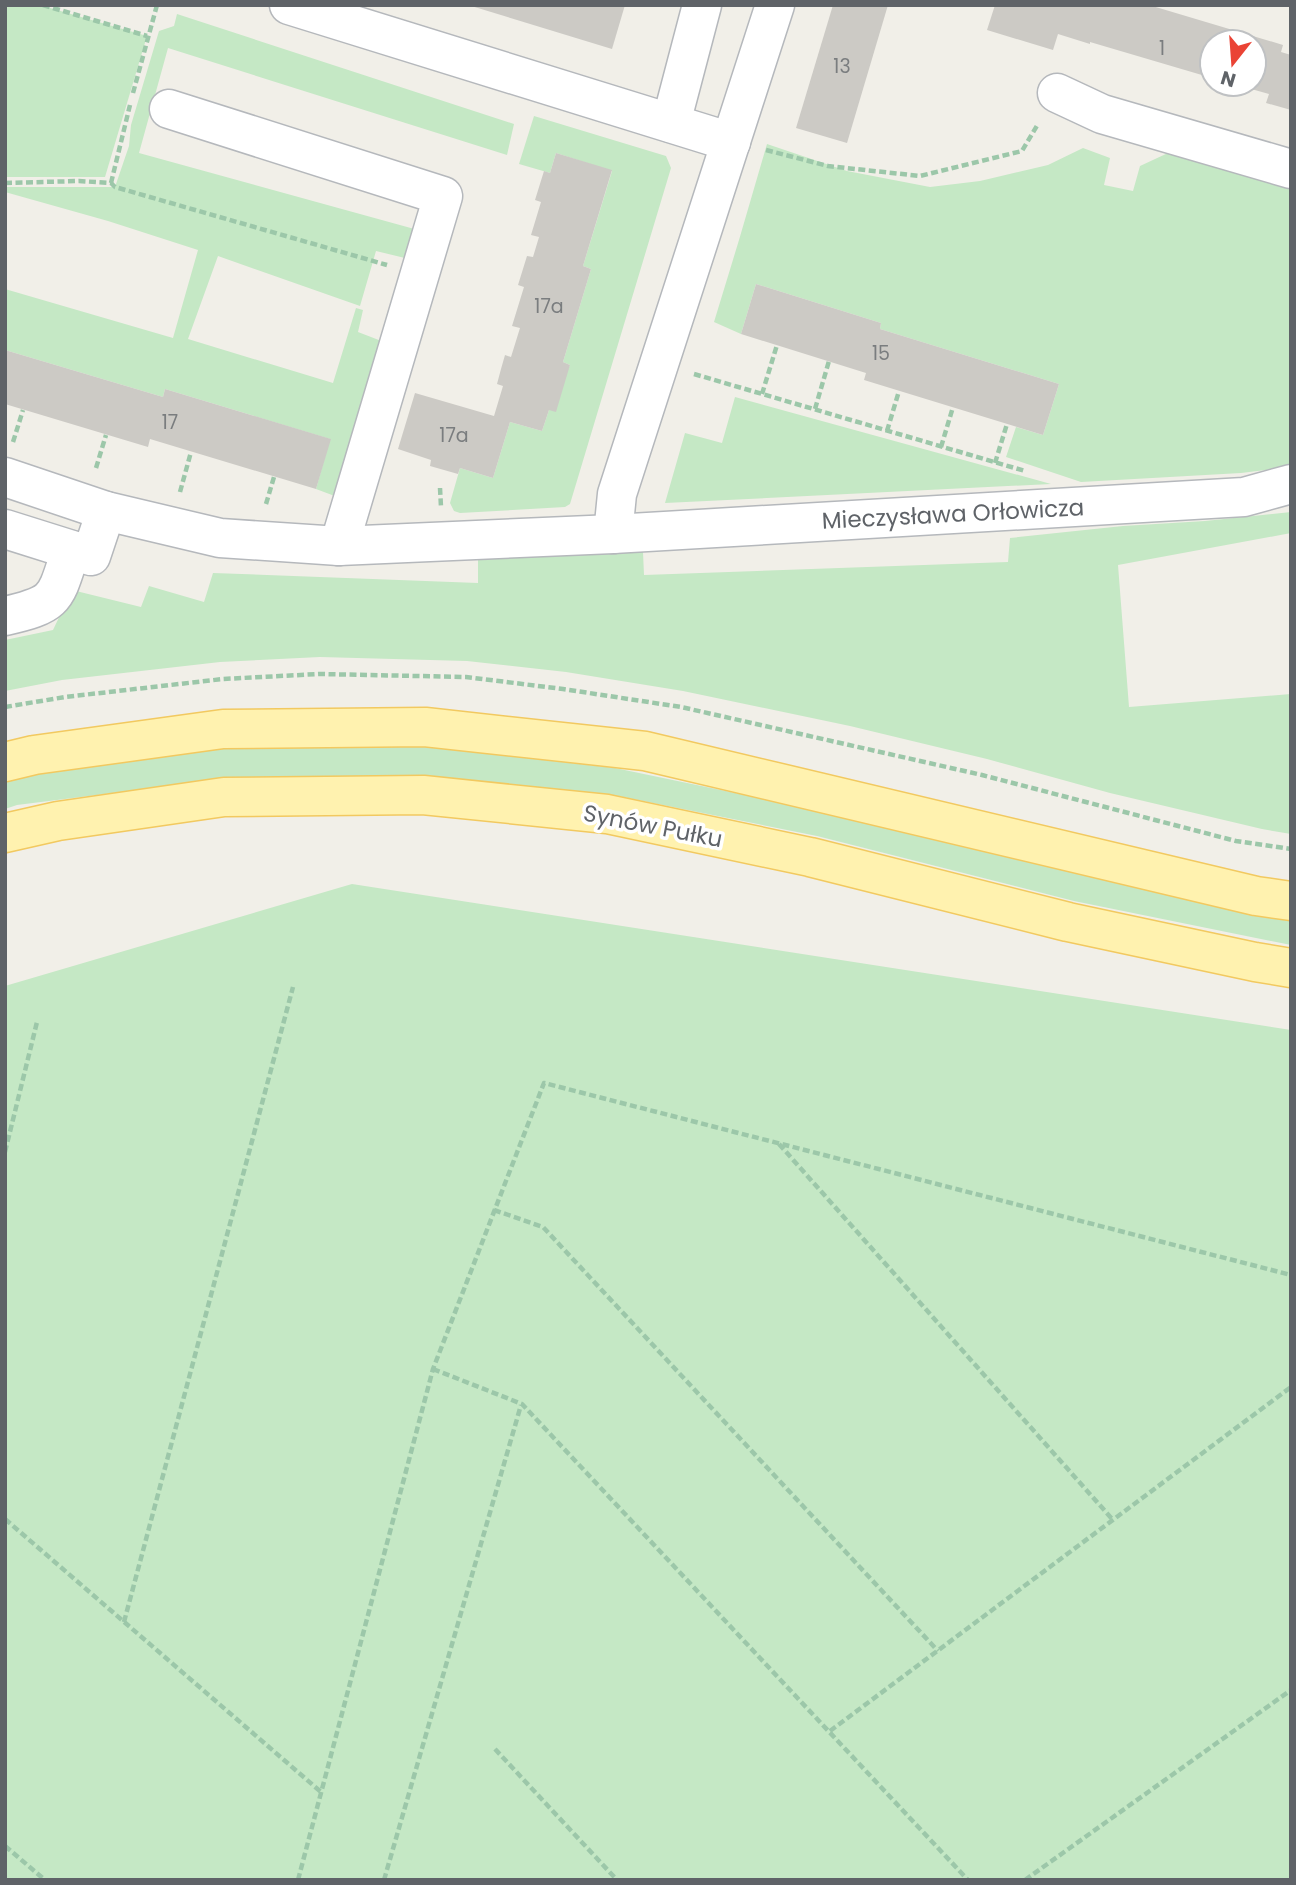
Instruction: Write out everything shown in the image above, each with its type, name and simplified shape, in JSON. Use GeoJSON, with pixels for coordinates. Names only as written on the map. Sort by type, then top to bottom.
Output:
{"type":"FeatureCollection","features":[{"type":"Feature","properties":{"kind":"main road"},"geometry":{"type":"LineString","coordinates":[[5,762],[34,755],[223,729],[425,727],[645,751],[1256,896],[1291,901]]}},
{"type":"Feature","properties":{"kind":"main road","name":"Synów Pułku"},"geometry":{"type":"LineString","coordinates":[[5,833],[58,821],[224,797],[423,795],[594,813],[810,857],[1068,922],[1291,968]]}},
{"type":"Feature","properties":{"kind":"lane"},"geometry":{"type":"LineString","coordinates":[[289,5],[731,142]]}},
{"type":"Feature","properties":{"kind":"lane"},"geometry":{"type":"LineString","coordinates":[[671,123],[702,5]]}},
{"type":"Feature","properties":{"kind":"lane"},"geometry":{"type":"LineString","coordinates":[[613,534],[617,494],[775,5]]}},
{"type":"Feature","properties":{"kind":"lane"},"geometry":{"type":"LineString","coordinates":[[1056,93],[1102,114],[1291,169]]}},
{"type":"Feature","properties":{"kind":"lane"},"geometry":{"type":"LineString","coordinates":[[169,109],[443,196],[339,546]]}},
{"type":"Feature","properties":{"kind":"lane","name":"Mieczysława Orłowicza"},"geometry":{"type":"LineString","coordinates":[[9,460],[106,511],[220,538],[339,546],[613,534],[1244,497],[1291,484]]}},
{"type":"Feature","properties":{"kind":"lane"},"geometry":{"type":"LineString","coordinates":[[5,529],[90,556],[106,511]]}},
{"type":"Feature","properties":{"kind":"lane"},"geometry":{"type":"LineString","coordinates":[[5,616],[42,606],[52,598],[71,550]]}},
{"type":"Feature","properties":{"kind":"path"},"geometry":{"type":"LineString","coordinates":[[43,5],[148,36]]}},
{"type":"Feature","properties":{"kind":"path"},"geometry":{"type":"LineString","coordinates":[[731,142],[828,166],[920,176],[1022,151],[1056,93]]}},
{"type":"Feature","properties":{"kind":"path"},"geometry":{"type":"LineString","coordinates":[[5,183],[111,183],[115,187],[419,274]]}},
{"type":"Feature","properties":{"kind":"path"},"geometry":{"type":"LineString","coordinates":[[762,394],[777,345]]}},
{"type":"Feature","properties":{"kind":"path"},"geometry":{"type":"LineString","coordinates":[[815,409],[830,361]]}},
{"type":"Feature","properties":{"kind":"path"},"geometry":{"type":"LineString","coordinates":[[659,364],[1031,473]]}},
{"type":"Feature","properties":{"kind":"path"},"geometry":{"type":"LineString","coordinates":[[887,431],[899,391]]}},
{"type":"Feature","properties":{"kind":"path"},"geometry":{"type":"LineString","coordinates":[[941,447],[953,407]]}},
{"type":"Feature","properties":{"kind":"path"},"geometry":{"type":"LineString","coordinates":[[9,460],[23,410]]}},
{"type":"Feature","properties":{"kind":"path"},"geometry":{"type":"LineString","coordinates":[[995,463],[1007,424]]}},
{"type":"Feature","properties":{"kind":"path"},"geometry":{"type":"LineString","coordinates":[[96,468],[106,435]]}},
{"type":"Feature","properties":{"kind":"path"},"geometry":{"type":"LineString","coordinates":[[179,493],[191,452]]}},
{"type":"Feature","properties":{"kind":"path"},"geometry":{"type":"LineString","coordinates":[[265,508],[274,477]]}},
{"type":"Feature","properties":{"kind":"path"},"geometry":{"type":"LineString","coordinates":[[124,1622],[293,986]]}},
{"type":"Feature","properties":{"kind":"path"},"geometry":{"type":"LineString","coordinates":[[5,1152],[37,1022]]}},
{"type":"Feature","properties":{"kind":"path"},"geometry":{"type":"LineString","coordinates":[[298,1880],[433,1369],[544,1083],[1291,1275]]}},
{"type":"Feature","properties":{"kind":"path"},"geometry":{"type":"LineString","coordinates":[[778,1143],[1112,1520]]}},
{"type":"Feature","properties":{"kind":"path"},"geometry":{"type":"LineString","coordinates":[[494,1210],[543,1227],[938,1651]]}},
{"type":"Feature","properties":{"kind":"path"},"geometry":{"type":"LineString","coordinates":[[433,1369],[522,1404],[968,1880]]}},
{"type":"Feature","properties":{"kind":"path"},"geometry":{"type":"LineString","coordinates":[[830,1731],[1291,1387]]}},
{"type":"Feature","properties":{"kind":"path"},"geometry":{"type":"LineString","coordinates":[[384,1880],[522,1404]]}},
{"type":"Feature","properties":{"kind":"path"},"geometry":{"type":"LineString","coordinates":[[5,1519],[321,1792]]}},
{"type":"Feature","properties":{"kind":"path"},"geometry":{"type":"LineString","coordinates":[[1025,1880],[1291,1690]]}},
{"type":"Feature","properties":{"kind":"path"},"geometry":{"type":"LineString","coordinates":[[495,1749],[617,1880]]}},
{"type":"Feature","properties":{"kind":"path"},"geometry":{"type":"LineString","coordinates":[[5,1846],[45,1880]]}},
{"type":"Feature","properties":{"kind":"green space"},"geometry":{"type":"Polygon","coordinates":[[[5,5],[40,5],[147,36],[105,177],[5,177],[5,5]]]}},
{"type":"Feature","properties":{"kind":"green space"},"geometry":{"type":"Polygon","coordinates":[[[177,14],[514,124],[507,155],[168,48],[139,153],[418,230],[409,259],[376,251],[360,306],[218,256],[188,339],[333,383],[356,308],[363,310],[358,332],[384,342],[340,498],[316,489],[330,439],[165,389],[163,397],[5,350],[5,289],[173,338],[198,250],[5,192],[5,187],[115,187],[129,146],[131,125],[159,31],[174,26],[177,14]]]}},
{"type":"Feature","properties":{"kind":"green space"},"geometry":{"type":"Polygon","coordinates":[[[534,116],[666,156],[671,168],[570,504],[565,507],[460,513],[454,511],[450,503],[460,468],[493,478],[510,422],[542,431],[570,365],[563,362],[591,269],[583,266],[612,171],[556,153],[550,173],[519,164],[534,116]]]}},
{"type":"Feature","properties":{"kind":"green space"},"geometry":{"type":"Polygon","coordinates":[[[767,144],[847,171],[930,187],[980,181],[1048,165],[1083,148],[1110,158],[1104,185],[1133,191],[1140,166],[1168,153],[1291,189],[1291,467],[1241,473],[1081,482],[1006,457],[1016,427],[1043,435],[1059,384],[880,329],[881,323],[756,284],[741,334],[714,322],[767,144]]]}},
{"type":"Feature","properties":{"kind":"green space"},"geometry":{"type":"Polygon","coordinates":[[[735,397],[1051,484],[665,503],[685,433],[722,443],[735,397]]]}},
{"type":"Feature","properties":{"kind":"green space"},"geometry":{"type":"Polygon","coordinates":[[[1291,512],[1291,533],[1118,565],[1129,707],[1291,694],[1291,834],[1110,793],[987,759],[850,726],[683,691],[566,672],[467,661],[320,657],[220,662],[62,680],[5,691],[5,640],[53,630],[72,590],[141,607],[149,586],[204,602],[213,573],[478,583],[478,559],[643,552],[644,575],[1008,562],[1010,538],[1291,512]]]}},
{"type":"Feature","properties":{"kind":"green space"},"geometry":{"type":"Polygon","coordinates":[[[422,746],[615,768],[821,811],[1257,916],[1291,921],[1291,945],[1074,901],[817,836],[613,795],[419,776],[225,779],[17,805],[5,809],[5,777],[18,773],[229,748],[422,746]]]}},
{"type":"Feature","properties":{"kind":"green space"},"geometry":{"type":"Polygon","coordinates":[[[352,884],[1291,1030],[1291,1880],[5,1880],[5,986],[352,884]]]}},
{"type":"Feature","properties":{"kind":"building"},"geometry":{"type":"Polygon","coordinates":[[[468,5],[625,5],[612,49],[468,5]]]}},
{"type":"Feature","properties":{"kind":"building"},"geometry":{"type":"Polygon","coordinates":[[[833,5],[888,5],[847,143],[796,128],[833,5]]]}},
{"type":"Feature","properties":{"kind":"building"},"geometry":{"type":"Polygon","coordinates":[[[995,5],[1149,5],[1226,28],[1198,28],[1198,74],[1058,34],[1053,50],[987,30],[995,5]]]}},
{"type":"Feature","properties":{"kind":"building"},"geometry":{"type":"Polygon","coordinates":[[[1268,41],[1283,45],[1281,52],[1291,55],[1291,110],[1266,103],[1269,94],[1268,41]]]}},
{"type":"Feature","properties":{"kind":"building"},"geometry":{"type":"Polygon","coordinates":[[[556,153],[612,170],[583,266],[591,269],[563,362],[570,365],[556,412],[549,410],[542,431],[510,422],[493,478],[460,468],[458,474],[430,466],[431,460],[398,449],[415,393],[494,416],[503,386],[497,384],[505,355],[511,357],[520,328],[512,326],[524,287],[518,285],[527,256],[533,257],[539,237],[531,235],[541,202],[535,200],[544,171],[550,173],[556,153]]]}},
{"type":"Feature","properties":{"kind":"building"},"geometry":{"type":"Polygon","coordinates":[[[756,284],[881,323],[880,329],[1059,384],[1043,435],[864,380],[866,373],[741,334],[756,284]]]}},
{"type":"Feature","properties":{"kind":"building"},"geometry":{"type":"Polygon","coordinates":[[[5,350],[163,397],[165,389],[331,439],[316,489],[150,439],[148,447],[5,404],[5,350]]]}}]}
